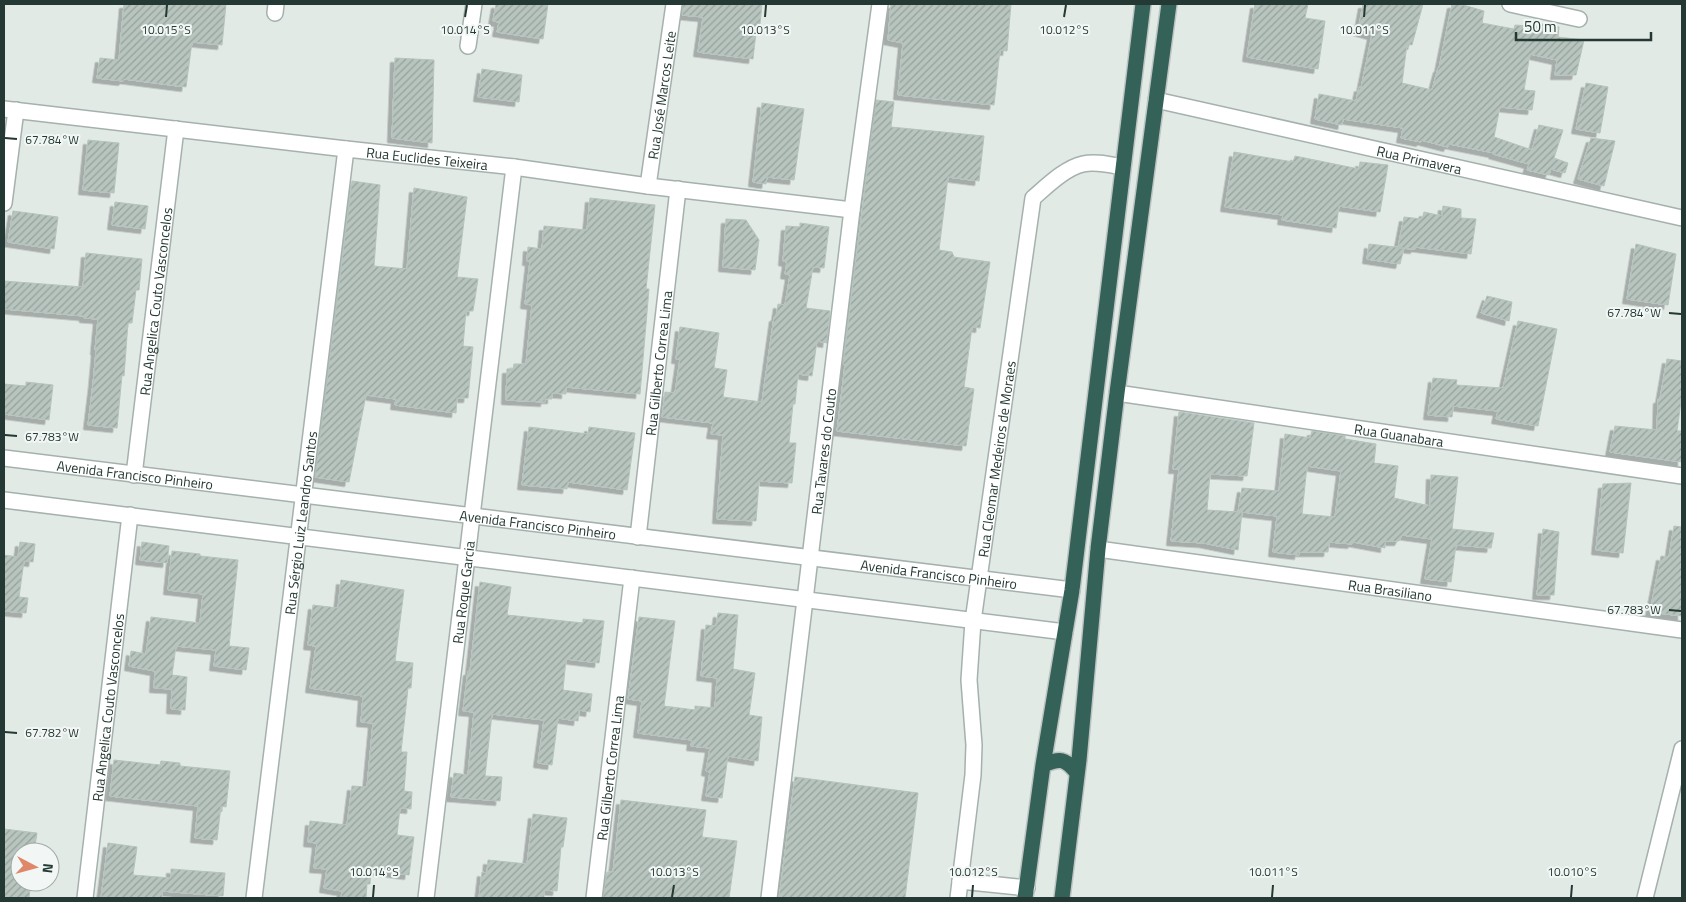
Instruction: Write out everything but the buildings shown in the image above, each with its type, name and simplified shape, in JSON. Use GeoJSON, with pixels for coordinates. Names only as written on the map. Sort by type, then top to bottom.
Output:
{"type":"FeatureCollection","features":[{"type":"Feature","properties":{"kind":"highway"},"geometry":{"type":"LineString","coordinates":[[1026,893],[1043,764],[1072,590],[1143,4]]}},
{"type":"Feature","properties":{"kind":"highway"},"geometry":{"type":"LineString","coordinates":[[1062,898],[1077,773],[1098,549],[1169,4]]}},
{"type":"Feature","properties":{"kind":"highway"},"geometry":{"type":"LineString","coordinates":[[1043,764],[1060,760],[1067,762],[1077,773]]}},
{"type":"Feature","properties":{"kind":"street"},"geometry":{"type":"LineString","coordinates":[[468,46],[474,4]]}},
{"type":"Feature","properties":{"kind":"street","name":"Rua José Marcos Leite"},"geometry":{"type":"LineString","coordinates":[[648,186],[674,4]]}},
{"type":"Feature","properties":{"kind":"street","name":"Rua Tavares do Couto"},"geometry":{"type":"LineString","coordinates":[[769,898],[852,210],[880,4]]}},
{"type":"Feature","properties":{"kind":"street"},"geometry":{"type":"LineString","coordinates":[[1510,4],[1578,19]]}},
{"type":"Feature","properties":{"kind":"street","name":"Rua Primavera"},"geometry":{"type":"LineString","coordinates":[[1156,100],[1682,218]]}},
{"type":"Feature","properties":{"kind":"street"},"geometry":{"type":"LineString","coordinates":[[4,203],[10,110]]}},
{"type":"Feature","properties":{"kind":"street","name":"Rua Euclides Teixeira"},"geometry":{"type":"LineString","coordinates":[[10,110],[514,167],[648,186],[852,210]]}},
{"type":"Feature","properties":{"kind":"street","name":"Rua Angelica Couto Vasconcelos"},"geometry":{"type":"LineString","coordinates":[[134,475],[176,129]]}},
{"type":"Feature","properties":{"kind":"street","name":"Rua Sérgio Luiz Leandro Santos"},"geometry":{"type":"LineString","coordinates":[[254,898],[346,149]]}},
{"type":"Feature","properties":{"kind":"street","name":"Rua Cleomar Medeiros de Moraes"},"geometry":{"type":"LineString","coordinates":[[958,898],[973,775],[974,745],[969,680],[973,621],[1033,198],[1061,175],[1083,164],[1105,164],[1123,167]]}},
{"type":"Feature","properties":{"kind":"street","name":"Rua Roque Garcia"},"geometry":{"type":"LineString","coordinates":[[426,898],[514,167]]}},
{"type":"Feature","properties":{"kind":"street","name":"Rua Gilberto Correa Lima"},"geometry":{"type":"LineString","coordinates":[[638,537],[678,189]]}},
{"type":"Feature","properties":{"kind":"street","name":"Rua Guanabara"},"geometry":{"type":"LineString","coordinates":[[1117,392],[1682,476]]}},
{"type":"Feature","properties":{"kind":"street","name":"Avenida Francisco Pinheiro"},"geometry":{"type":"LineString","coordinates":[[4,458],[1072,590]]}},
{"type":"Feature","properties":{"kind":"street"},"geometry":{"type":"LineString","coordinates":[[4,500],[1065,632]]}},
{"type":"Feature","properties":{"kind":"street","name":"Rua Angelica Couto Vasconcelos"},"geometry":{"type":"LineString","coordinates":[[85,898],[130,515]]}},
{"type":"Feature","properties":{"kind":"street","name":"Rua Brasiliano"},"geometry":{"type":"LineString","coordinates":[[1098,549],[1682,630]]}},
{"type":"Feature","properties":{"kind":"street","name":"Rua Gilberto Correa Lima"},"geometry":{"type":"LineString","coordinates":[[594,898],[632,578]]}},
{"type":"Feature","properties":{"kind":"street"},"geometry":{"type":"LineString","coordinates":[[1645,898],[1680,772],[1682,750]]}},
{"type":"Feature","properties":{"kind":"street"},"geometry":{"type":"LineString","coordinates":[[960,881],[1026,893]]}}]}
